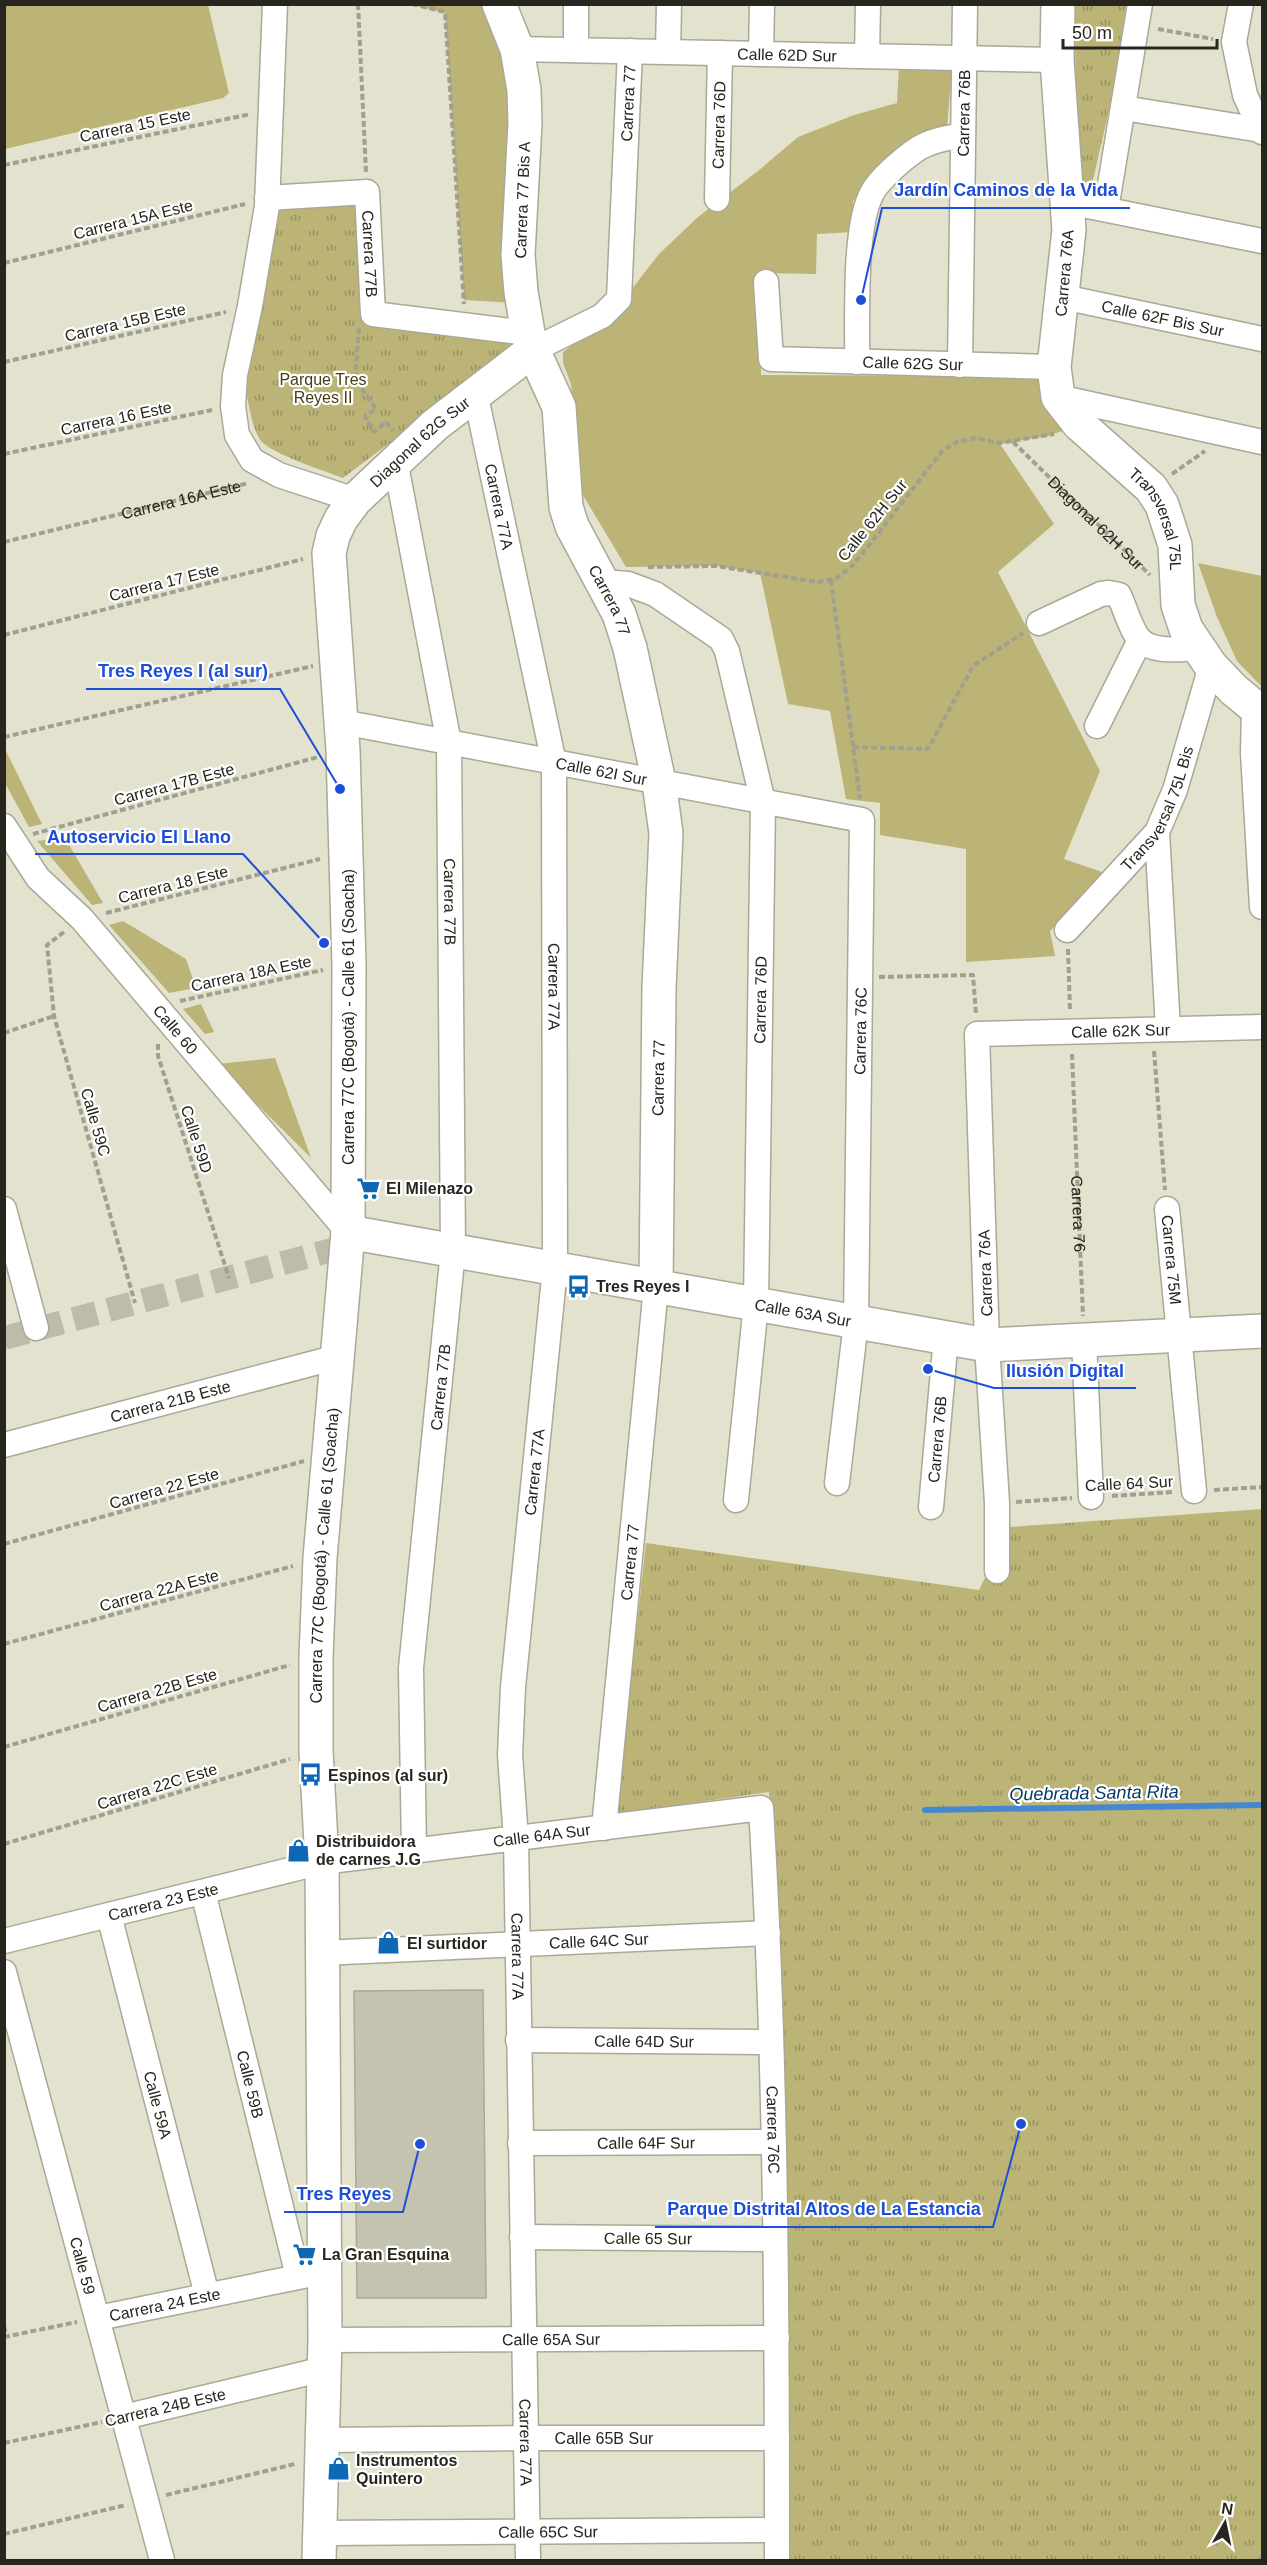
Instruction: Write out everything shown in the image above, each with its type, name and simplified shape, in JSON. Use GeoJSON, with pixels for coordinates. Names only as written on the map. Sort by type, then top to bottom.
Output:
{"type":"FeatureCollection","features":[{"type":"Feature","properties":{"kind":"street"},"geometry":{"type":"LineString","coordinates":[[275,4],[267,198],[250,306],[235,375],[233,406],[237,435],[252,460],[279,475],[355,500]]}},
{"type":"Feature","properties":{"kind":"street","name":"Carrera 77 Bis A"},"geometry":{"type":"LineString","coordinates":[[499,4],[517,49],[523,78],[525,123],[519,255],[521,292],[531,341]]}},
{"type":"Feature","properties":{"kind":"street"},"geometry":{"type":"LineString","coordinates":[[576,4],[576,50]]}},
{"type":"Feature","properties":{"kind":"street"},"geometry":{"type":"LineString","coordinates":[[668,52],[669,4]]}},
{"type":"Feature","properties":{"kind":"street"},"geometry":{"type":"LineString","coordinates":[[761,54],[762,4]]}},
{"type":"Feature","properties":{"kind":"street"},"geometry":{"type":"LineString","coordinates":[[867,56],[868,4]]}},
{"type":"Feature","properties":{"kind":"street","name":"Carrera 76B"},"geometry":{"type":"LineString","coordinates":[[960,364],[965,4]]}},
{"type":"Feature","properties":{"kind":"street","name":"Carrera 76A"},"geometry":{"type":"LineString","coordinates":[[1056,382],[1068,250],[1068,202],[1057,60],[1058,4]]}},
{"type":"Feature","properties":{"kind":"street"},"geometry":{"type":"LineString","coordinates":[[1241,4],[1234,42],[1245,95],[1262,131]]}},
{"type":"Feature","properties":{"kind":"street"},"geometry":{"type":"LineString","coordinates":[[1106,209],[1138,15]]}},
{"type":"Feature","properties":{"kind":"street","name":"Calle 62D Sur"},"geometry":{"type":"LineString","coordinates":[[517,49],[1057,60]]}},
{"type":"Feature","properties":{"kind":"street","name":"Carrera 77"},"geometry":{"type":"LineString","coordinates":[[604,1828],[656,1287],[659,988],[666,833],[659,782],[630,648],[619,614],[572,526],[566,507],[559,407],[531,341],[602,316],[619,299],[630,51]]}},
{"type":"Feature","properties":{"kind":"street","name":"Carrera 76D"},"geometry":{"type":"LineString","coordinates":[[717,199],[720,53]]}},
{"type":"Feature","properties":{"kind":"street"},"geometry":{"type":"LineString","coordinates":[[1123,108],[1262,131]]}},
{"type":"Feature","properties":{"kind":"street"},"geometry":{"type":"LineString","coordinates":[[857,362],[861,238],[865,211],[873,191],[891,171],[919,148],[962,135]]}},
{"type":"Feature","properties":{"kind":"street"},"geometry":{"type":"LineString","coordinates":[[267,198],[367,192]]}},
{"type":"Feature","properties":{"kind":"street","name":"Carrera 77B"},"geometry":{"type":"LineString","coordinates":[[367,192],[373,314]]}},
{"type":"Feature","properties":{"kind":"street"},"geometry":{"type":"LineString","coordinates":[[1068,202],[1263,241]]}},
{"type":"Feature","properties":{"kind":"street","name":"Calle 62G Sur"},"geometry":{"type":"LineString","coordinates":[[766,282],[771,359],[960,364],[1056,382],[1228,435],[1263,442]]}},
{"type":"Feature","properties":{"kind":"street","name":"Calle 62F Bis Sur"},"geometry":{"type":"LineString","coordinates":[[1063,297],[1263,339]]}},
{"type":"Feature","properties":{"kind":"street"},"geometry":{"type":"LineString","coordinates":[[373,314],[465,325],[531,341]]}},
{"type":"Feature","properties":{"kind":"street","name":"Diagonal 62G Sur"},"geometry":{"type":"LineString","coordinates":[[329,553],[333,536],[341,519],[355,500],[395,460],[531,341]]}},
{"type":"Feature","properties":{"kind":"street","name":"Transversal 75L"},"geometry":{"type":"LineString","coordinates":[[1056,382],[1079,424],[1151,488],[1162,506],[1175,545],[1178,605],[1186,629],[1204,657]]}},
{"type":"Feature","properties":{"kind":"street","name":"Carrera 77A"},"geometry":{"type":"LineString","coordinates":[[475,392],[554,763],[555,1268],[513,1687],[510,1755],[516,1839],[528,2560]]}},
{"type":"Feature","properties":{"kind":"street","name":"Carrera 77B"},"geometry":{"type":"LineString","coordinates":[[395,460],[449,742],[453,1251],[411,1668],[414,1851]]}},
{"type":"Feature","properties":{"kind":"street","name":"Carrera 77C (Bogotá) - Calle 61 (Soacha)"},"geometry":{"type":"LineString","coordinates":[[320,2547],[325,2355],[311,2274],[322,1862],[316,1751],[316,1657],[320,1558],[348,1232],[347,852],[342,736],[329,553]]}},
{"type":"Feature","properties":{"kind":"street","name":"Carrera 76D"},"geometry":{"type":"LineString","coordinates":[[603,582],[628,584],[655,594],[721,639],[727,651],[763,802],[756,1304],[736,1500]]}},
{"type":"Feature","properties":{"kind":"street"},"geometry":{"type":"LineString","coordinates":[[1039,623],[1101,594],[1119,595],[1140,640],[1155,647],[1204,657],[1258,710],[1253,753],[1263,907]]}},
{"type":"Feature","properties":{"kind":"street"},"geometry":{"type":"LineString","coordinates":[[1097,726],[1140,640]]}},
{"type":"Feature","properties":{"kind":"street","name":"Transversal 75L Bis"},"geometry":{"type":"LineString","coordinates":[[1067,930],[1157,832],[1175,790],[1204,657]]}},
{"type":"Feature","properties":{"kind":"street","name":"Calle 62I Sur"},"geometry":{"type":"LineString","coordinates":[[342,736],[449,742],[862,820]]}},
{"type":"Feature","properties":{"kind":"street","name":"Carrera 76C"},"geometry":{"type":"LineString","coordinates":[[837,1483],[856,1322],[862,820]]}},
{"type":"Feature","properties":{"kind":"street"},"geometry":{"type":"LineString","coordinates":[[1157,832],[1160,1029]]}},
{"type":"Feature","properties":{"kind":"street","name":"Calle 60"},"geometry":{"type":"LineString","coordinates":[[8,833],[38,878],[82,919],[158,1005],[348,1232]]}},
{"type":"Feature","properties":{"kind":"street","name":"Calle 62K Sur"},"geometry":{"type":"LineString","coordinates":[[977,1034],[1263,1027]]}},
{"type":"Feature","properties":{"kind":"street","name":"Carrera 76A"},"geometry":{"type":"LineString","coordinates":[[977,1034],[987,1345],[998,1503],[997,1571]]}},
{"type":"Feature","properties":{"kind":"street"},"geometry":{"type":"LineString","coordinates":[[4,1209],[36,1329]]}},
{"type":"Feature","properties":{"kind":"street","name":"Carrera 75M"},"geometry":{"type":"LineString","coordinates":[[1167,1209],[1194,1491]]}},
{"type":"Feature","properties":{"kind":"street","name":"Calle 63A Sur"},"geometry":{"type":"LineString","coordinates":[[348,1232],[987,1345],[1263,1331]]}},
{"type":"Feature","properties":{"kind":"street","name":"Carrera 76B"},"geometry":{"type":"LineString","coordinates":[[931,1507],[946,1337]]}},
{"type":"Feature","properties":{"kind":"street"},"geometry":{"type":"LineString","coordinates":[[1084,1340],[1091,1497]]}},
{"type":"Feature","properties":{"kind":"street","name":"Carrera 21B Este"},"geometry":{"type":"LineString","coordinates":[[4,1445],[337,1357]]}},
{"type":"Feature","properties":{"kind":"street","name":"Carrera 76C"},"geometry":{"type":"LineString","coordinates":[[761,1808],[771,2042],[777,2338],[777,2560]]}},
{"type":"Feature","properties":{"kind":"street","name":"Calle 64A Sur"},"geometry":{"type":"LineString","coordinates":[[322,1862],[761,1808]]}},
{"type":"Feature","properties":{"kind":"street","name":"Carrera 23 Este"},"geometry":{"type":"LineString","coordinates":[[4,1941],[322,1862]]}},
{"type":"Feature","properties":{"kind":"street","name":"Calle 59B"},"geometry":{"type":"LineString","coordinates":[[203,1892],[311,2274]]}},
{"type":"Feature","properties":{"kind":"street","name":"Calle 59A"},"geometry":{"type":"LineString","coordinates":[[109,1915],[207,2295]]}},
{"type":"Feature","properties":{"kind":"street","name":"Calle 64C Sur"},"geometry":{"type":"LineString","coordinates":[[321,1953],[768,1934]]}},
{"type":"Feature","properties":{"kind":"street","name":"Calle 59"},"geometry":{"type":"LineString","coordinates":[[4,1972],[162,2560]]}},
{"type":"Feature","properties":{"kind":"street","name":"Calle 64D Sur"},"geometry":{"type":"LineString","coordinates":[[518,2040],[771,2042]]}},
{"type":"Feature","properties":{"kind":"street","name":"Calle 64F Sur"},"geometry":{"type":"LineString","coordinates":[[520,2143],[773,2142]]}},
{"type":"Feature","properties":{"kind":"street","name":"Calle 65 Sur"},"geometry":{"type":"LineString","coordinates":[[522,2236],[775,2239]]}},
{"type":"Feature","properties":{"kind":"street","name":"Carrera 24 Este"},"geometry":{"type":"LineString","coordinates":[[98,2318],[311,2274]]}},
{"type":"Feature","properties":{"kind":"street","name":"Calle 65A Sur"},"geometry":{"type":"LineString","coordinates":[[325,2355],[524,2339],[777,2338]]}},
{"type":"Feature","properties":{"kind":"street","name":"Carrera 24B Este"},"geometry":{"type":"LineString","coordinates":[[124,2417],[325,2355]]}},
{"type":"Feature","properties":{"kind":"street","name":"Calle 65B Sur"},"geometry":{"type":"LineString","coordinates":[[322,2440],[777,2438]]}},
{"type":"Feature","properties":{"kind":"street","name":"Calle 65C Sur"},"geometry":{"type":"LineString","coordinates":[[320,2547],[528,2531],[777,2530]]}},
{"type":"Feature","properties":{"kind":"path","name":"Carrera 77B"},"geometry":{"type":"LineString","coordinates":[[358,4],[367,192]]}},
{"type":"Feature","properties":{"kind":"path"},"geometry":{"type":"LineString","coordinates":[[412,4],[445,12],[465,325]]}},
{"type":"Feature","properties":{"kind":"path"},"geometry":{"type":"LineString","coordinates":[[1138,15],[1234,42]]}},
{"type":"Feature","properties":{"kind":"path","name":"Carrera 15 Este"},"geometry":{"type":"LineString","coordinates":[[4,165],[271,110]]}},
{"type":"Feature","properties":{"kind":"path","name":"Carrera 15A Este"},"geometry":{"type":"LineString","coordinates":[[4,263],[267,198]]}},
{"type":"Feature","properties":{"kind":"path","name":"Carrera 15B Este"},"geometry":{"type":"LineString","coordinates":[[4,362],[250,306]]}},
{"type":"Feature","properties":{"kind":"path","name":"Carrera 77B"},"geometry":{"type":"LineString","coordinates":[[373,314],[359,328],[355,379],[376,410],[365,416],[374,432],[386,422],[394,431],[391,443],[395,460]]}},
{"type":"Feature","properties":{"kind":"path","name":"Carrera 16 Este"},"geometry":{"type":"LineString","coordinates":[[4,454],[233,406]]}},
{"type":"Feature","properties":{"kind":"path","name":"Calle 62H Sur"},"geometry":{"type":"LineString","coordinates":[[637,567],[716,566],[812,582],[831,580],[842,575],[858,559],[942,451],[957,442],[976,438],[1000,443],[1048,436],[1079,424]]}},
{"type":"Feature","properties":{"kind":"path"},"geometry":{"type":"LineString","coordinates":[[1151,488],[1228,435]]}},
{"type":"Feature","properties":{"kind":"path","name":"Diagonal 62H Sur"},"geometry":{"type":"LineString","coordinates":[[1012,441],[1178,605]]}},
{"type":"Feature","properties":{"kind":"path","name":"Carrera 16A Este"},"geometry":{"type":"LineString","coordinates":[[4,542],[279,475]]}},
{"type":"Feature","properties":{"kind":"path","name":"Carrera 17 Este"},"geometry":{"type":"LineString","coordinates":[[4,635],[329,553]]}},
{"type":"Feature","properties":{"kind":"path"},"geometry":{"type":"LineString","coordinates":[[831,580],[862,820]]}},
{"type":"Feature","properties":{"kind":"path"},"geometry":{"type":"LineString","coordinates":[[853,747],[928,749],[973,666],[1039,623]]}},
{"type":"Feature","properties":{"kind":"path"},"geometry":{"type":"LineString","coordinates":[[4,737],[337,660]]}},
{"type":"Feature","properties":{"kind":"path","name":"Carrera 17B Este"},"geometry":{"type":"LineString","coordinates":[[8,833],[342,736]]}},
{"type":"Feature","properties":{"kind":"path","name":"Carrera 18 Este"},"geometry":{"type":"LineString","coordinates":[[46,945],[82,919],[347,852]]}},
{"type":"Feature","properties":{"kind":"path","name":"Carrera 76"},"geometry":{"type":"LineString","coordinates":[[1067,930],[1084,1340]]}},
{"type":"Feature","properties":{"kind":"path","name":"Calle 59C"},"geometry":{"type":"LineString","coordinates":[[46,945],[54,1016],[135,1303]]}},
{"type":"Feature","properties":{"kind":"path","name":"Carrera 18A Este"},"geometry":{"type":"LineString","coordinates":[[158,1005],[349,965]]}},
{"type":"Feature","properties":{"kind":"path"},"geometry":{"type":"LineString","coordinates":[[861,978],[973,975],[977,1034]]}},
{"type":"Feature","properties":{"kind":"path","name":"Calle 59D"},"geometry":{"type":"LineString","coordinates":[[158,1005],[158,1056],[229,1278]]}},
{"type":"Feature","properties":{"kind":"path"},"geometry":{"type":"LineString","coordinates":[[4,1033],[54,1016]]}},
{"type":"Feature","properties":{"kind":"path","name":"Carrera 75M"},"geometry":{"type":"LineString","coordinates":[[1160,1029],[1167,1209]]}},
{"type":"Feature","properties":{"kind":"path","name":"Carrera 22 Este"},"geometry":{"type":"LineString","coordinates":[[4,1544],[329,1454]]}},
{"type":"Feature","properties":{"kind":"path","name":"Calle 64 Sur"},"geometry":{"type":"LineString","coordinates":[[998,1503],[1263,1487]]}},
{"type":"Feature","properties":{"kind":"path","name":"Carrera 22A Este"},"geometry":{"type":"LineString","coordinates":[[4,1644],[320,1558]]}},
{"type":"Feature","properties":{"kind":"path","name":"Carrera 22B Este"},"geometry":{"type":"LineString","coordinates":[[4,1747],[316,1657]]}},
{"type":"Feature","properties":{"kind":"path","name":"Carrera 22C Este"},"geometry":{"type":"LineString","coordinates":[[4,1844],[316,1751]]}},
{"type":"Feature","properties":{"kind":"path","name":"Carrera 24 Este"},"geometry":{"type":"LineString","coordinates":[[6,2337],[98,2318]]}},
{"type":"Feature","properties":{"kind":"path"},"geometry":{"type":"LineString","coordinates":[[4,2326],[6,2337]]}},
{"type":"Feature","properties":{"kind":"path","name":"Carrera 24B Este"},"geometry":{"type":"LineString","coordinates":[[4,2443],[124,2417]]}},
{"type":"Feature","properties":{"kind":"path"},"geometry":{"type":"LineString","coordinates":[[1257,2560],[1263,2558]]}},
{"type":"Feature","properties":{"kind":"green space"},"geometry":{"type":"Polygon","coordinates":[[[4,5],[208,5],[229,93],[223,98],[5,149],[4,5]]]}},
{"type":"Feature","properties":{"kind":"green space"},"geometry":{"type":"Polygon","coordinates":[[[413,5],[488,5],[511,86],[515,303],[464,300],[445,13],[413,5]]]}},
{"type":"Feature","properties":{"kind":"green space"},"geometry":{"type":"Polygon","coordinates":[[[1075,5],[1133,5],[1093,180],[1082,183],[1076,176],[1075,5]]]}},
{"type":"Feature","properties":{"kind":"green space"},"geometry":{"type":"Polygon","coordinates":[[[899,66],[952,68],[947,128],[874,175],[853,201],[853,232],[817,234],[816,274],[760,273],[761,375],[1043,376],[1043,403],[1068,429],[1048,436],[1000,444],[1054,524],[998,572],[1100,771],[1064,859],[1102,872],[1081,900],[1050,931],[1055,956],[966,962],[966,849],[880,835],[880,803],[846,799],[830,711],[788,704],[760,573],[716,566],[626,567],[578,487],[571,384],[563,363],[563,352],[598,326],[621,303],[659,254],[698,217],[798,137],[854,115],[897,103],[899,66]]]}},
{"type":"Feature","properties":{"kind":"green space","name":"Parque Tres Reyes II"},"geometry":{"type":"Polygon","coordinates":[[[274,203],[358,205],[367,325],[513,343],[432,411],[343,478],[287,457],[267,446],[261,441],[251,415],[245,387],[274,203]]]}},
{"type":"Feature","properties":{"kind":"green space"},"geometry":{"type":"Polygon","coordinates":[[[1198,563],[1262,576],[1262,687],[1237,661],[1217,617],[1198,563]]]}},
{"type":"Feature","properties":{"kind":"green space"},"geometry":{"type":"Polygon","coordinates":[[[4,749],[42,824],[29,827],[5,783],[4,749]]]}},
{"type":"Feature","properties":{"kind":"green space"},"geometry":{"type":"Polygon","coordinates":[[[65,838],[103,903],[92,905],[37,841],[65,838]]]}},
{"type":"Feature","properties":{"kind":"green space"},"geometry":{"type":"Polygon","coordinates":[[[123,921],[186,959],[196,988],[169,993],[109,925],[123,921]]]}},
{"type":"Feature","properties":{"kind":"green space"},"geometry":{"type":"Polygon","coordinates":[[[201,1004],[214,1032],[205,1034],[183,1009],[201,1004]]]}},
{"type":"Feature","properties":{"kind":"green space"},"geometry":{"type":"Polygon","coordinates":[[[275,1058],[311,1158],[217,1064],[275,1058]]]}},
{"type":"Feature","properties":{"kind":"green space"},"geometry":{"type":"Polygon","coordinates":[[[1262,1509],[1262,2560],[788,2560],[789,2433],[769,1792],[616,1814],[646,1543],[979,1590],[1010,1527],[1262,1509]]]}},
{"type":"Feature","properties":{"kind":"building"},"geometry":{"type":"Polygon","coordinates":[[[483,1990],[486,2298],[357,2298],[354,1991],[483,1990]]]}},
{"type":"Feature","properties":{"kind":"waterway","name":"Quebrada Santa Rita"},"geometry":{"type":"LineString","coordinates":[[925,1810],[1262,1805]]}},
{"type":"Feature","properties":{"kind":"tunnel"},"geometry":{"type":"LineString","coordinates":[[4,1338],[347,1246]]}},
{"type":"Feature","properties":{"kind":"place","name":"Jardín Caminos de la Vida"},"geometry":{"type":"Point","coordinates":[861,300]}},
{"type":"Feature","properties":{"kind":"place","name":"Tres Reyes I (al sur)"},"geometry":{"type":"Point","coordinates":[340,789]}},
{"type":"Feature","properties":{"kind":"place","name":"Autoservicio El Llano"},"geometry":{"type":"Point","coordinates":[324,943]}},
{"type":"Feature","properties":{"kind":"place","name":"El Milenazo"},"geometry":{"type":"Point","coordinates":[368,1188]}},
{"type":"Feature","properties":{"kind":"place","name":"Tres Reyes I"},"geometry":{"type":"Point","coordinates":[578,1286]}},
{"type":"Feature","properties":{"kind":"place","name":"Ilusión Digital"},"geometry":{"type":"Point","coordinates":[928,1369]}},
{"type":"Feature","properties":{"kind":"place","name":"Espinos (al sur)"},"geometry":{"type":"Point","coordinates":[310,1775]}},
{"type":"Feature","properties":{"kind":"place","name":"Distribuidora de carnes J.G"},"geometry":{"type":"Point","coordinates":[298,1850]}},
{"type":"Feature","properties":{"kind":"place","name":"El surtidor"},"geometry":{"type":"Point","coordinates":[389,1943]}},
{"type":"Feature","properties":{"kind":"place","name":"Parque Distrital Altos de La Estancia"},"geometry":{"type":"Point","coordinates":[1021,2124]}},
{"type":"Feature","properties":{"kind":"place","name":"Tres Reyes"},"geometry":{"type":"Point","coordinates":[420,2144]}},
{"type":"Feature","properties":{"kind":"place","name":"La Gran Esquina"},"geometry":{"type":"Point","coordinates":[304,2254]}},
{"type":"Feature","properties":{"kind":"place","name":"Instrumentos Quintero"},"geometry":{"type":"Point","coordinates":[338,2469]}}]}
